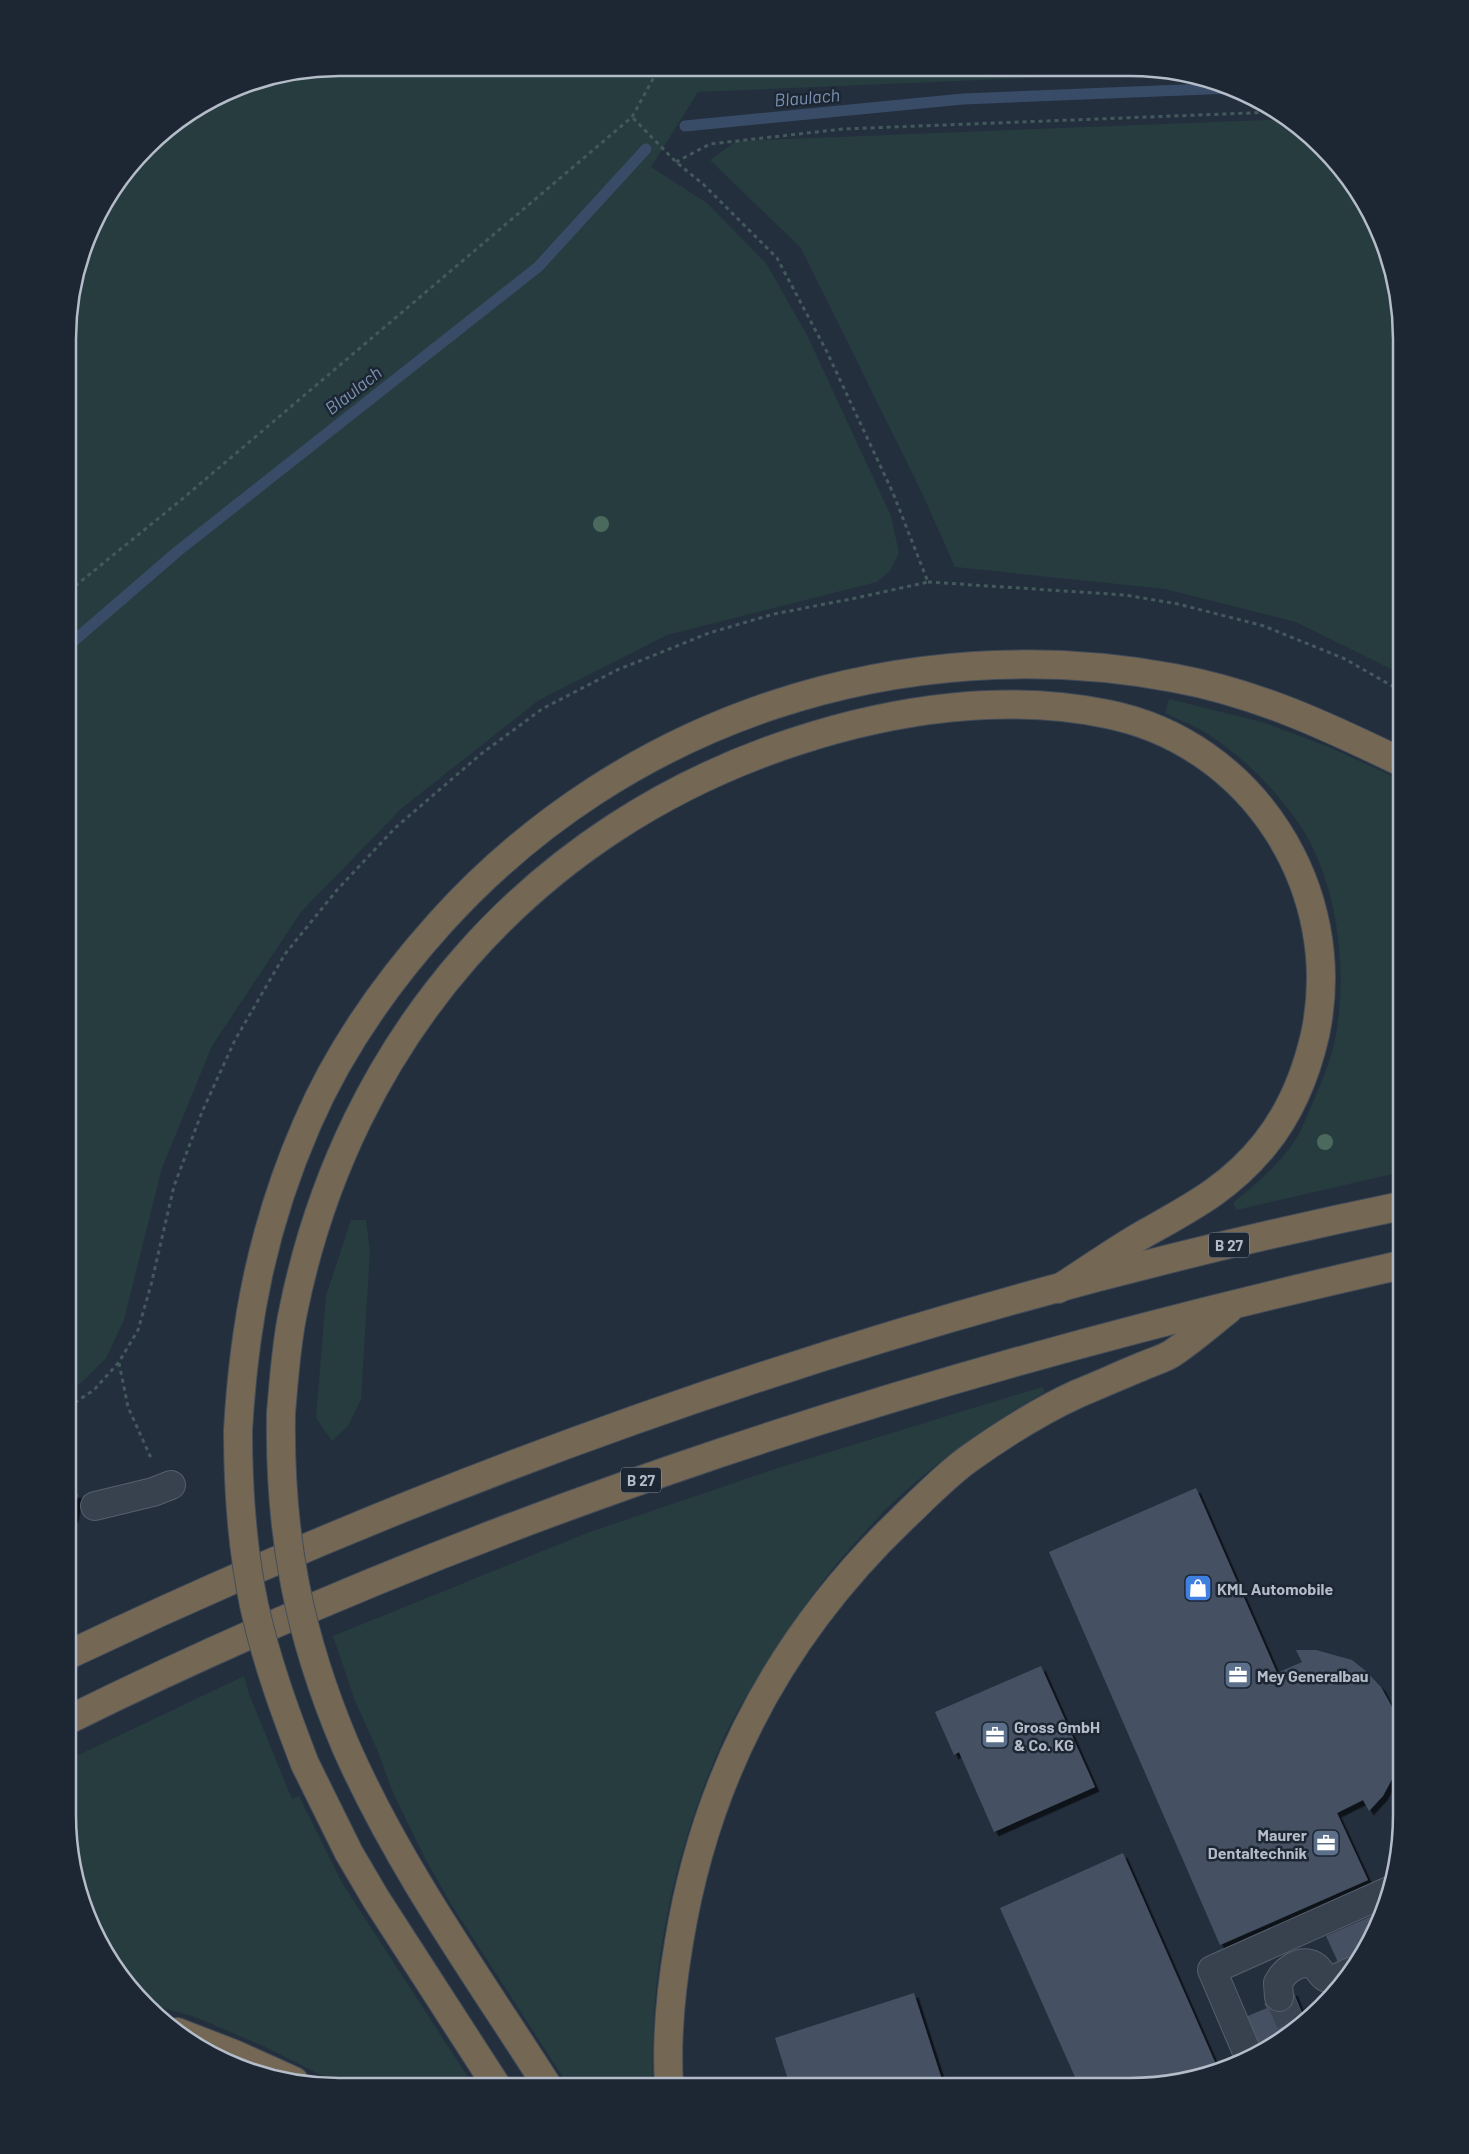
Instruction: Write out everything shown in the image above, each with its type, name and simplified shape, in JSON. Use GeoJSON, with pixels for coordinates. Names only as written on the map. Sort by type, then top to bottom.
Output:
{"type":"FeatureCollection","features":[{"type":"Feature","properties":{"kind":"highway"},"geometry":{"type":"LineString","coordinates":[[491,2078],[349,1854],[306,1764],[277,1688],[254,1604],[242,1520],[238,1430],[244,1348],[254,1289],[269,1227],[307,1124],[342,1056],[394,977],[455,906],[493,868],[532,835],[608,782],[668,749],[720,724],[821,689],[918,670],[971,665],[1035,663],[1114,668],[1177,679],[1236,693],[1294,712],[1393,758]]}},
{"type":"Feature","properties":{"kind":"highway"},"geometry":{"type":"LineString","coordinates":[[542,2078],[384,1827],[325,1698],[309,1646],[296,1592],[284,1506],[281,1456],[281,1413],[292,1316],[305,1258],[334,1170],[362,1109],[388,1061],[417,1017],[448,977],[522,899],[560,866],[603,835],[665,797],[713,773],[765,752],[827,731],[888,717],[939,709],[994,705],[1052,706],[1110,714],[1179,740],[1223,768],[1249,793],[1271,820],[1294,858],[1311,903],[1320,950],[1322,989],[1311,1053],[1302,1079],[1284,1116],[1265,1144],[1243,1168],[1218,1190],[1194,1207],[1140,1236],[1058,1289]]}},
{"type":"Feature","properties":{"kind":"highway","name":"B 27"},"geometry":{"type":"LineString","coordinates":[[76,1651],[270,1562],[383,1515],[511,1465],[783,1370],[1058,1289],[1294,1230],[1393,1208]]}},
{"type":"Feature","properties":{"kind":"highway","name":"B 27"},"geometry":{"type":"LineString","coordinates":[[76,1716],[286,1617],[391,1574],[645,1478],[820,1420],[1085,1342],[1238,1303],[1393,1268]]}},
{"type":"Feature","properties":{"kind":"highway"},"geometry":{"type":"LineString","coordinates":[[669,2078],[668,2061],[674,1969],[684,1907],[707,1823],[720,1784],[759,1705],[781,1665],[812,1619],[845,1577],[883,1537],[924,1497],[966,1461],[1020,1426],[1074,1396],[1170,1354],[1238,1303]]}},
{"type":"Feature","properties":{"kind":"highway"},"geometry":{"type":"LineString","coordinates":[[218,2048],[259,2065]]}},
{"type":"Feature","properties":{"kind":"lane"},"geometry":{"type":"LineString","coordinates":[[95,1506],[153,1492],[171,1485]]}},
{"type":"Feature","properties":{"kind":"lane"},"geometry":{"type":"LineString","coordinates":[[1246,2051],[1212,1970],[1380,1895]]}},
{"type":"Feature","properties":{"kind":"lane"},"geometry":{"type":"LineString","coordinates":[[1279,1997],[1278,1983],[1287,1970],[1295,1966],[1312,1965],[1325,1978],[1329,1979],[1337,1976]]}},
{"type":"Feature","properties":{"kind":"path"},"geometry":{"type":"LineString","coordinates":[[76,585],[181,500],[632,117],[655,76]]}},
{"type":"Feature","properties":{"kind":"path"},"geometry":{"type":"LineString","coordinates":[[676,162],[710,144],[843,129],[1262,113]]}},
{"type":"Feature","properties":{"kind":"path"},"geometry":{"type":"LineString","coordinates":[[632,117],[676,162],[703,184],[777,258],[827,352],[889,484],[928,582]]}},
{"type":"Feature","properties":{"kind":"path"},"geometry":{"type":"LineString","coordinates":[[76,1402],[94,1390],[119,1362],[138,1330],[151,1285],[174,1186],[202,1112],[236,1040],[285,954],[338,890],[395,828],[481,754],[542,710],[617,670],[708,633],[774,614],[928,582],[1125,595],[1178,604],[1264,626],[1345,659],[1393,686]]}},
{"type":"Feature","properties":{"kind":"path"},"geometry":{"type":"LineString","coordinates":[[119,1362],[128,1407],[147,1454],[171,1485]]}},
{"type":"Feature","properties":{"kind":"green space"},"geometry":{"type":"Polygon","coordinates":[[[1077,76],[698,92],[651,167],[707,203],[766,263],[807,335],[891,516],[899,553],[890,571],[877,582],[667,635],[539,700],[402,808],[301,912],[212,1046],[162,1168],[124,1320],[106,1358],[76,1386],[76,340],[81,288],[90,255],[103,223],[131,179],[153,153],[179,131],[223,103],[271,85],[322,77],[1077,76]]]}},
{"type":"Feature","properties":{"kind":"green space"},"geometry":{"type":"Polygon","coordinates":[[[1274,120],[1290,131],[1316,153],[1348,193],[1373,239],[1388,288],[1393,340],[1393,670],[1296,622],[1165,589],[955,567],[922,493],[801,248],[710,160],[736,141],[1274,120]]]}},
{"type":"Feature","properties":{"kind":"green space"},"geometry":{"type":"Polygon","coordinates":[[[1169,699],[1262,722],[1329,747],[1393,776],[1393,1174],[1236,1210],[1233,1203],[1272,1169],[1295,1140],[1325,1073],[1335,1040],[1339,1014],[1341,987],[1337,931],[1325,877],[1315,851],[1302,828],[1282,801],[1259,776],[1220,742],[1201,730],[1165,713],[1169,699]]]}},
{"type":"Feature","properties":{"kind":"green space"},"geometry":{"type":"Polygon","coordinates":[[[351,1220],[366,1220],[370,1251],[361,1399],[348,1426],[332,1441],[316,1418],[326,1296],[351,1220]]]}},
{"type":"Feature","properties":{"kind":"green space"},"geometry":{"type":"Polygon","coordinates":[[[1042,1387],[1045,1392],[942,1460],[904,1492],[839,1561],[792,1623],[740,1706],[722,1742],[705,1783],[678,1866],[668,1909],[655,1997],[653,2078],[563,2078],[451,1904],[425,1858],[394,1795],[378,1752],[355,1701],[333,1636],[587,1533],[781,1467],[1042,1387]]]}},
{"type":"Feature","properties":{"kind":"green space"},"geometry":{"type":"Polygon","coordinates":[[[244,1676],[249,1694],[292,1799],[299,1796],[342,1883],[468,2078],[325,2077],[263,2046],[195,2017],[160,2007],[153,2001],[121,1961],[103,1931],[90,1899],[81,1866],[77,1832],[76,1756],[244,1676]]]}},
{"type":"Feature","properties":{"kind":"building"},"geometry":{"type":"Polygon","coordinates":[[[1196,1488],[1277,1673],[1302,1662],[1296,1650],[1316,1650],[1352,1660],[1381,1687],[1391,1705],[1393,1711],[1392,1779],[1383,1796],[1369,1811],[1363,1800],[1337,1813],[1368,1880],[1220,1945],[1049,1552],[1196,1488]]]}},
{"type":"Feature","properties":{"kind":"building"},"geometry":{"type":"Polygon","coordinates":[[[1041,1666],[1095,1787],[994,1832],[959,1752],[954,1755],[935,1712],[1041,1666]]]}},
{"type":"Feature","properties":{"kind":"building"},"geometry":{"type":"Polygon","coordinates":[[[1123,1853],[1216,2063],[1181,2073],[1147,2077],[1075,2078],[1000,1908],[1123,1853]]]}},
{"type":"Feature","properties":{"kind":"building"},"geometry":{"type":"Polygon","coordinates":[[[1373,1915],[1351,1956],[1338,1962],[1326,1936],[1373,1915]]]}},
{"type":"Feature","properties":{"kind":"building"},"geometry":{"type":"Polygon","coordinates":[[[1293,1991],[1302,2013],[1276,2033],[1255,2046],[1243,2018],[1267,2008],[1264,2004],[1293,1991]]]}},
{"type":"Feature","properties":{"kind":"building"},"geometry":{"type":"Polygon","coordinates":[[[914,1993],[941,2078],[788,2078],[775,2038],[914,1993]]]}},
{"type":"Feature","properties":{"kind":"waterway","name":"Blaulach"},"geometry":{"type":"LineString","coordinates":[[685,126],[963,99],[1210,89]]}},
{"type":"Feature","properties":{"kind":"waterway","name":"Blaulach"},"geometry":{"type":"LineString","coordinates":[[76,639],[178,551],[538,267],[646,149]]}},
{"type":"Feature","properties":{"kind":"tunnel"},"geometry":{"type":"LineString","coordinates":[[1279,1997],[1290,2023]]}},
{"type":"Feature","properties":{"kind":"place","name":"KML Automobile"},"geometry":{"type":"Point","coordinates":[1198,1588]}},
{"type":"Feature","properties":{"kind":"place","name":"Mey Generalbau"},"geometry":{"type":"Point","coordinates":[1238,1675]}},
{"type":"Feature","properties":{"kind":"place","name":"Gross GmbH & Co. KG"},"geometry":{"type":"Point","coordinates":[995,1735]}},
{"type":"Feature","properties":{"kind":"place","name":"Maurer Dentaltechnik"},"geometry":{"type":"Point","coordinates":[1326,1843]}}]}
